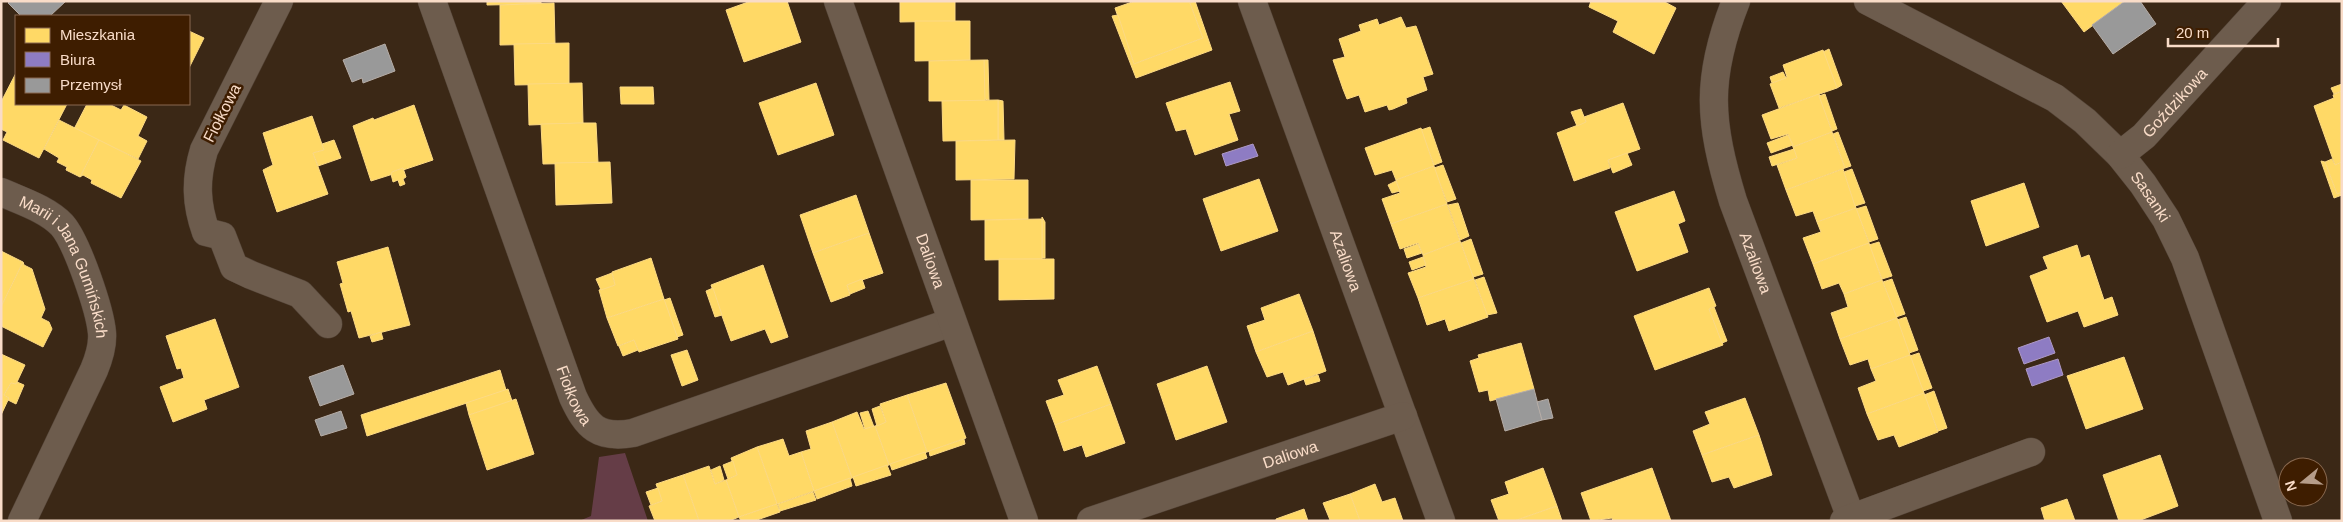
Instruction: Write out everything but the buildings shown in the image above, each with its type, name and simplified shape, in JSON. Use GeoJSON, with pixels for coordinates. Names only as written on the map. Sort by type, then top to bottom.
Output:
{"type":"FeatureCollection","features":[{"type":"Feature","properties":{"kind":"street","name":"Fiołkowa"},"geometry":{"type":"LineString","coordinates":[[279,1],[204,150],[198,171],[196,192],[199,214],[206,232],[222,236],[234,266],[251,276],[300,294],[328,324]]}},
{"type":"Feature","properties":{"kind":"street","name":"Fiołkowa"},"geometry":{"type":"LineString","coordinates":[[432,1],[573,397],[581,415],[592,427],[604,434],[619,435],[633,433],[952,322]]}},
{"type":"Feature","properties":{"kind":"street","name":"Daliowa"},"geometry":{"type":"LineString","coordinates":[[838,1],[1024,521]]}},
{"type":"Feature","properties":{"kind":"street","name":"Azaliowa"},"geometry":{"type":"LineString","coordinates":[[1252,1],[1440,521]]}},
{"type":"Feature","properties":{"kind":"street","name":"Azaliowa"},"geometry":{"type":"LineString","coordinates":[[1736,1],[1723,35],[1715,67],[1714,116],[1723,166],[1733,200],[1848,520],[2031,452]]}},
{"type":"Feature","properties":{"kind":"street","name":"Sasanki"},"geometry":{"type":"LineString","coordinates":[[1868,1],[2055,98],[2085,121],[2120,155],[2166,219],[2185,258],[2278,521]]}},
{"type":"Feature","properties":{"kind":"street","name":"Goździkowa"},"geometry":{"type":"LineString","coordinates":[[2120,155],[2144,136],[2267,1]]}},
{"type":"Feature","properties":{"kind":"street","name":"Marii i Jana Gumińskich"},"geometry":{"type":"LineString","coordinates":[[1,192],[49,214],[62,226],[72,240],[100,318],[102,334],[101,353],[94,370],[22,521]]}},
{"type":"Feature","properties":{"kind":"street","name":"Daliowa"},"geometry":{"type":"LineString","coordinates":[[1090,521],[1403,416]]}},
{"type":"Feature","properties":{"kind":"shaded area"},"geometry":{"type":"Polygon","coordinates":[[[625,453],[648,521],[579,521],[591,516],[599,457],[625,453]]]}}]}
